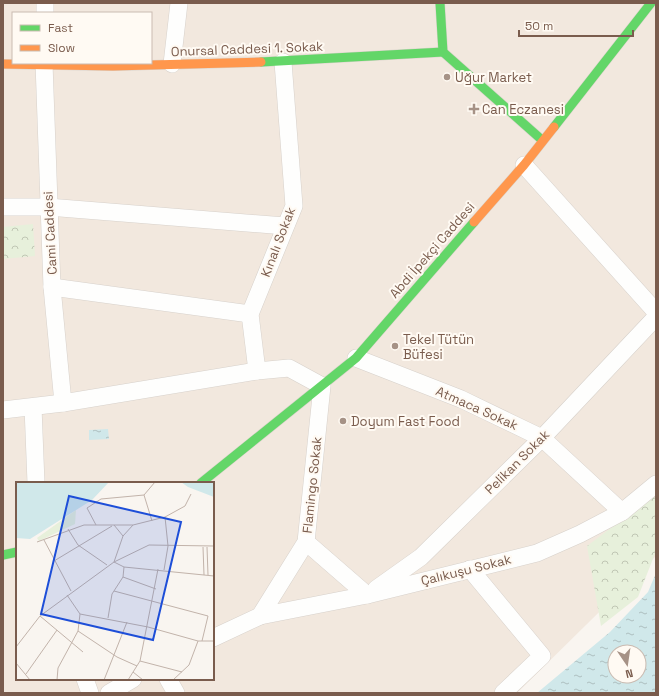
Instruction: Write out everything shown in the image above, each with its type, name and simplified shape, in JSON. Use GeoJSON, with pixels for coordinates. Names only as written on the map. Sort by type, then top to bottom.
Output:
{"type":"FeatureCollection","features":[{"type":"Feature","properties":{"kind":"main road"},"geometry":{"type":"LineString","coordinates":[[440,3],[443,52],[542,140]]}},
{"type":"Feature","properties":{"kind":"main road","name":"Abdi İpekçi Caddesi"},"geometry":{"type":"LineString","coordinates":[[202,482],[356,358],[524,165],[542,140],[651,3]]}},
{"type":"Feature","properties":{"kind":"main road","name":"Onursal Caddesi 1. Sokak"},"geometry":{"type":"LineString","coordinates":[[3,64],[172,64],[283,62],[443,52]]}},
{"type":"Feature","properties":{"kind":"main road"},"geometry":{"type":"LineString","coordinates":[[3,555],[16,552]]}},
{"type":"Feature","properties":{"kind":"street"},"geometry":{"type":"LineString","coordinates":[[172,64],[179,3]]}},
{"type":"Feature","properties":{"kind":"street","name":"Kınalı Sokak"},"geometry":{"type":"LineString","coordinates":[[257,371],[250,314],[294,206],[283,62]]}},
{"type":"Feature","properties":{"kind":"street","name":"Cami Caddesi"},"geometry":{"type":"LineString","coordinates":[[44,64],[52,287],[63,403]]}},
{"type":"Feature","properties":{"kind":"street"},"geometry":{"type":"LineString","coordinates":[[524,165],[656,312]]}},
{"type":"Feature","properties":{"kind":"street"},"geometry":{"type":"LineString","coordinates":[[3,207],[48,207],[285,226]]}},
{"type":"Feature","properties":{"kind":"street"},"geometry":{"type":"LineString","coordinates":[[52,287],[250,314]]}},
{"type":"Feature","properties":{"kind":"street","name":"Pelikan Sokak"},"geometry":{"type":"LineString","coordinates":[[367,595],[421,557],[542,438],[656,318]]}},
{"type":"Feature","properties":{"kind":"street","name":"Atmaca Sokak"},"geometry":{"type":"LineString","coordinates":[[356,358],[461,399],[542,438],[622,512]]}},
{"type":"Feature","properties":{"kind":"street"},"geometry":{"type":"LineString","coordinates":[[3,410],[63,403],[257,371],[289,368],[322,386]]}},
{"type":"Feature","properties":{"kind":"street","name":"Flamingo Sokak"},"geometry":{"type":"LineString","coordinates":[[260,616],[306,542],[322,386]]}},
{"type":"Feature","properties":{"kind":"street"},"geometry":{"type":"LineString","coordinates":[[33,407],[36,482]]}},
{"type":"Feature","properties":{"kind":"street","name":"Çalıkuşu Sokak"},"geometry":{"type":"LineString","coordinates":[[260,616],[367,595],[537,553],[580,534],[622,512],[656,484]]}},
{"type":"Feature","properties":{"kind":"street"},"geometry":{"type":"LineString","coordinates":[[306,542],[367,595]]}},
{"type":"Feature","properties":{"kind":"street"},"geometry":{"type":"LineString","coordinates":[[470,569],[542,656],[503,693]]}},
{"type":"Feature","properties":{"kind":"street"},"geometry":{"type":"LineString","coordinates":[[214,638],[260,616]]}},
{"type":"Feature","properties":{"kind":"street"},"geometry":{"type":"LineString","coordinates":[[85,680],[90,693]]}},
{"type":"Feature","properties":{"kind":"street"},"geometry":{"type":"LineString","coordinates":[[109,693],[130,680]]}},
{"type":"Feature","properties":{"kind":"street"},"geometry":{"type":"LineString","coordinates":[[169,680],[176,693]]}},
{"type":"Feature","properties":{"kind":"shaded area"},"geometry":{"type":"Polygon","coordinates":[[[3,3],[656,3],[656,556],[517,693],[3,693],[3,3]]]}},
{"type":"Feature","properties":{"kind":"green space"},"geometry":{"type":"Polygon","coordinates":[[[33,224],[35,256],[3,259],[3,227],[33,224]]]}},
{"type":"Feature","properties":{"kind":"green space"},"geometry":{"type":"Polygon","coordinates":[[[656,494],[656,551],[638,597],[601,626],[587,546],[656,494]]]}},
{"type":"Feature","properties":{"kind":"water"},"geometry":{"type":"Polygon","coordinates":[[[108,429],[109,439],[89,440],[89,430],[108,429]]]}},
{"type":"Feature","properties":{"kind":"water"},"geometry":{"type":"Polygon","coordinates":[[[656,573],[656,693],[537,693],[610,632],[648,592],[656,573]]]}},
{"type":"Feature","properties":{"kind":"traffic: fast"},"geometry":{"type":"LineString","coordinates":[[440,3],[443,52],[542,140]]}},
{"type":"Feature","properties":{"kind":"traffic: fast"},"geometry":{"type":"LineString","coordinates":[[554,127],[651,3]]}},
{"type":"Feature","properties":{"kind":"traffic: fast"},"geometry":{"type":"LineString","coordinates":[[261,62],[443,52]]}},
{"type":"Feature","properties":{"kind":"traffic: fast"},"geometry":{"type":"LineString","coordinates":[[202,482],[356,358],[474,222]]}},
{"type":"Feature","properties":{"kind":"traffic: fast"},"geometry":{"type":"LineString","coordinates":[[3,555],[16,552]]}},
{"type":"Feature","properties":{"kind":"traffic: slow"},"geometry":{"type":"LineString","coordinates":[[3,64],[113,66],[261,62]]}},
{"type":"Feature","properties":{"kind":"traffic: slow"},"geometry":{"type":"LineString","coordinates":[[474,222],[524,165],[554,127]]}},
{"type":"Feature","properties":{"kind":"place","name":"Uğur Market"},"geometry":{"type":"Point","coordinates":[447,77]}},
{"type":"Feature","properties":{"kind":"place","name":"Can Eczanesi"},"geometry":{"type":"Point","coordinates":[474,109]}},
{"type":"Feature","properties":{"kind":"place","name":"Tekel Tütün Büfesi"},"geometry":{"type":"Point","coordinates":[395,346]}},
{"type":"Feature","properties":{"kind":"place","name":"Doyum Fast Food"},"geometry":{"type":"Point","coordinates":[343,421]}}]}
